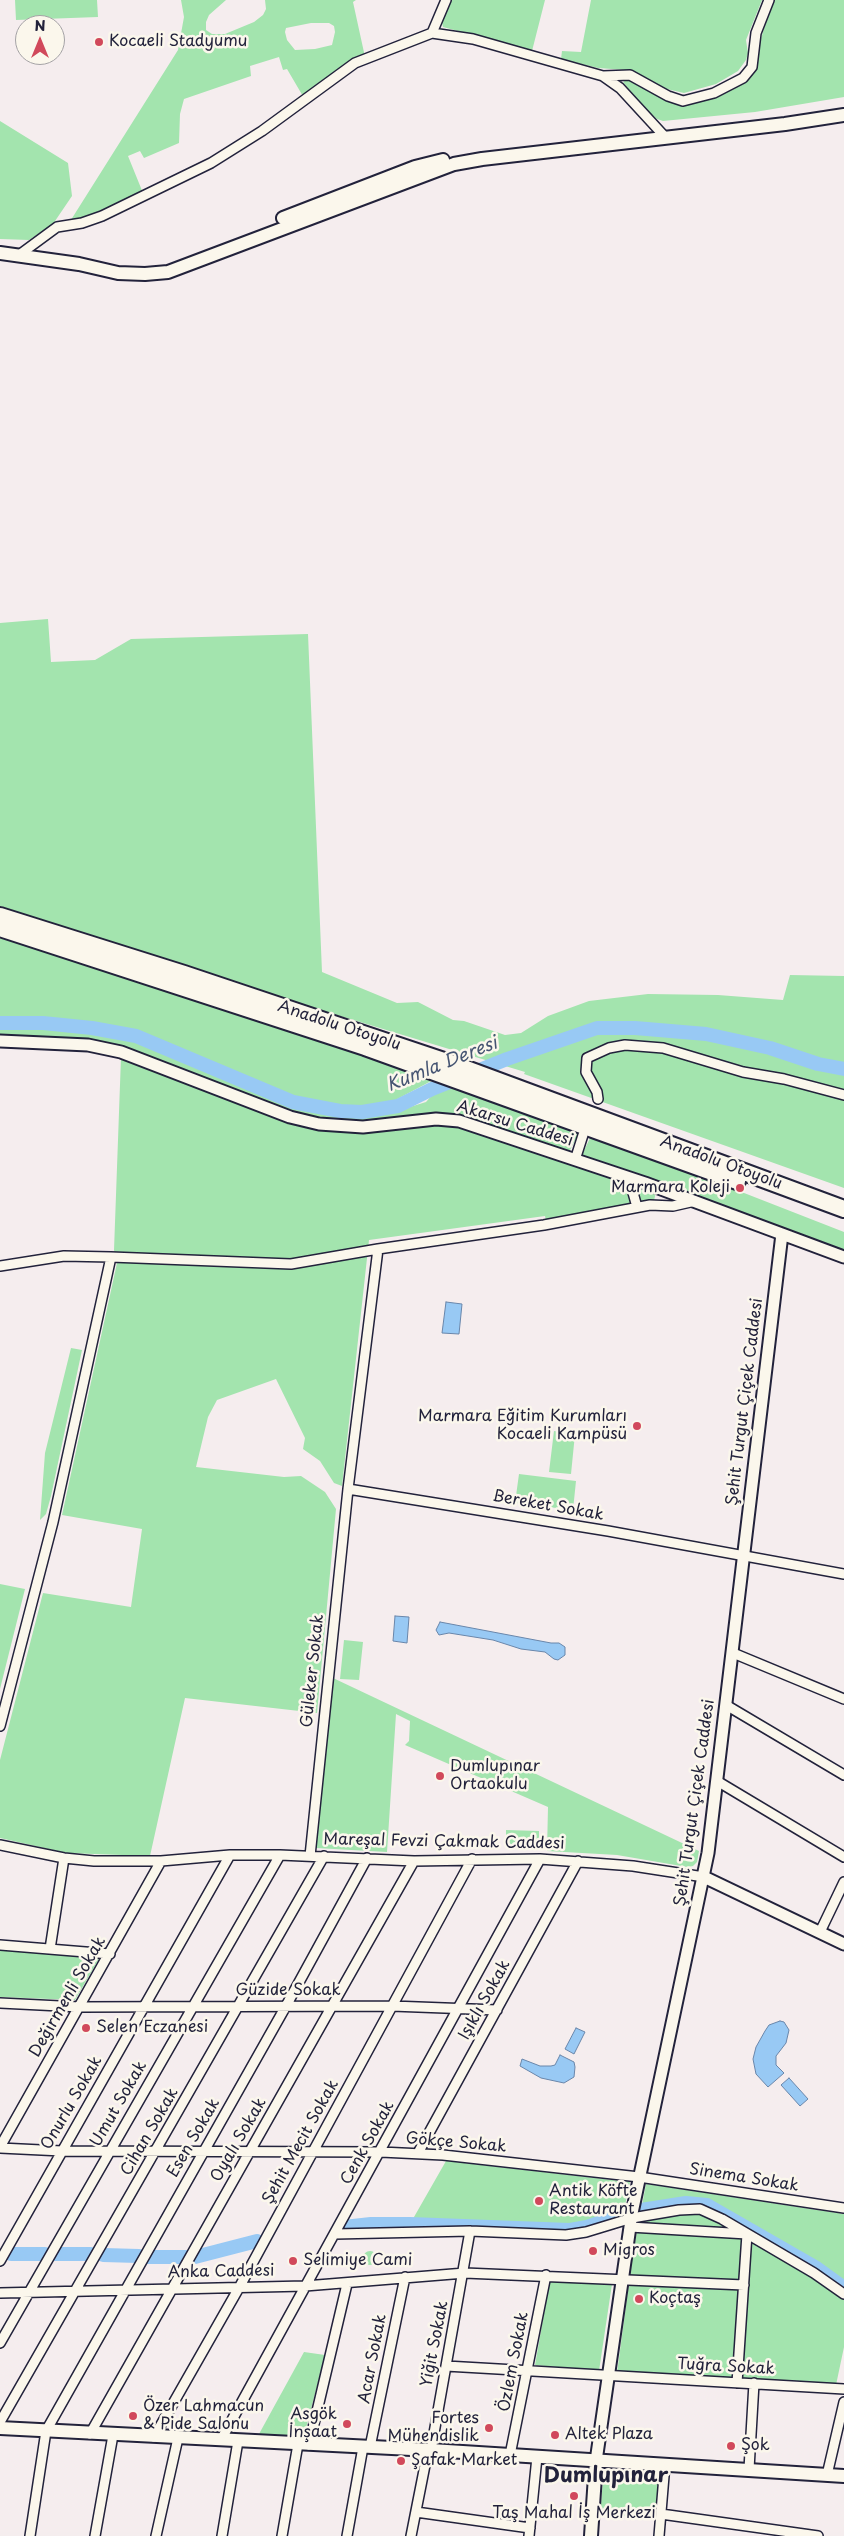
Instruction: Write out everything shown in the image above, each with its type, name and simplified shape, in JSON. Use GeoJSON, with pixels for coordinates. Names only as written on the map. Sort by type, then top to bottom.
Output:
{"type":"FeatureCollection","features":[{"type":"Feature","properties":{"kind":"highway","name":"Anadolu Otoyolu"},"geometry":{"type":"LineString","coordinates":[[0,916],[184,974],[450,1063],[844,1209]]}},
{"type":"Feature","properties":{"kind":"highway","name":"Anadolu Otoyolu"},"geometry":{"type":"LineString","coordinates":[[0,928],[181,986],[492,1092],[844,1221]]}},
{"type":"Feature","properties":{"kind":"highway"},"geometry":{"type":"LineString","coordinates":[[638,1132],[777,1174],[844,1197]]}},
{"type":"Feature","properties":{"kind":"main road"},"geometry":{"type":"LineString","coordinates":[[664,135],[844,108]]}},
{"type":"Feature","properties":{"kind":"main road"},"geometry":{"type":"LineString","coordinates":[[0,247],[126,268],[148,267],[172,262],[416,167],[483,151],[785,124],[844,115]]}},
{"type":"Feature","properties":{"kind":"main road"},"geometry":{"type":"LineString","coordinates":[[0,253],[22,252]]}},
{"type":"Feature","properties":{"kind":"main road"},"geometry":{"type":"LineString","coordinates":[[0,2428],[430,2450],[844,2476]]}},
{"type":"Feature","properties":{"kind":"main road"},"geometry":{"type":"LineString","coordinates":[[591,2536],[596,2461]]}},
{"type":"Feature","properties":{"kind":"street"},"geometry":{"type":"LineString","coordinates":[[432,33],[446,0]]}},
{"type":"Feature","properties":{"kind":"street"},"geometry":{"type":"LineString","coordinates":[[22,252],[58,227],[82,223],[102,216],[203,167],[262,131],[356,63],[432,33],[474,38],[603,76],[630,75],[668,96],[684,100],[714,93],[743,78],[752,67],[756,33],[769,0]]}},
{"type":"Feature","properties":{"kind":"street"},"geometry":{"type":"LineString","coordinates":[[603,76],[620,88],[664,135]]}},
{"type":"Feature","properties":{"kind":"street","name":"Akarsu Caddesi"},"geometry":{"type":"LineString","coordinates":[[0,1041],[88,1045],[121,1052],[290,1117],[319,1124],[370,1126],[448,1119],[460,1121],[696,1201],[844,1258]]}},
{"type":"Feature","properties":{"kind":"street"},"geometry":{"type":"LineString","coordinates":[[598,1099],[597,1092],[586,1072],[587,1058],[609,1048],[625,1045],[662,1048],[734,1069],[844,1095]]}},
{"type":"Feature","properties":{"kind":"street"},"geometry":{"type":"LineString","coordinates":[[575,1160],[583,1135]]}},
{"type":"Feature","properties":{"kind":"street"},"geometry":{"type":"LineString","coordinates":[[620,1174],[630,1182],[637,1207]]}},
{"type":"Feature","properties":{"kind":"street"},"geometry":{"type":"LineString","coordinates":[[0,1266],[64,1256],[290,1264],[378,1248],[544,1225],[637,1207],[650,1205],[674,1206],[696,1201]]}},
{"type":"Feature","properties":{"kind":"street","name":"Şehit Turgut Çiçek Caddesi"},"geometry":{"type":"LineString","coordinates":[[596,2461],[607,2377],[639,2177],[704,1877],[733,1653],[782,1234]]}},
{"type":"Feature","properties":{"kind":"street","name":"Güleker Sokak"},"geometry":{"type":"LineString","coordinates":[[310,1856],[348,1489],[378,1248]]}},
{"type":"Feature","properties":{"kind":"street"},"geometry":{"type":"LineString","coordinates":[[0,1726],[53,1522],[111,1257]]}},
{"type":"Feature","properties":{"kind":"street","name":"Bereket Sokak"},"geometry":{"type":"LineString","coordinates":[[348,1489],[608,1531],[844,1574]]}},
{"type":"Feature","properties":{"kind":"street"},"geometry":{"type":"LineString","coordinates":[[733,1653],[844,1698]]}},
{"type":"Feature","properties":{"kind":"street"},"geometry":{"type":"LineString","coordinates":[[726,1705],[844,1775]]}},
{"type":"Feature","properties":{"kind":"street"},"geometry":{"type":"LineString","coordinates":[[717,1781],[844,1857]]}},
{"type":"Feature","properties":{"kind":"street","name":"Mareşal Fevzi Çakmak Caddesi"},"geometry":{"type":"LineString","coordinates":[[0,1845],[64,1858],[161,1861],[230,1856],[280,1855],[414,1861],[540,1859],[633,1866],[704,1877],[844,1944]]}},
{"type":"Feature","properties":{"kind":"street","name":"Umut Sokak"},"geometry":{"type":"LineString","coordinates":[[0,2342],[280,1855]]}},
{"type":"Feature","properties":{"kind":"street","name":"Onurlu Sokak"},"geometry":{"type":"LineString","coordinates":[[0,2261],[230,1856]]}},
{"type":"Feature","properties":{"kind":"street","name":"Cihan Sokak"},"geometry":{"type":"LineString","coordinates":[[0,2422],[240,2006],[324,1856]]}},
{"type":"Feature","properties":{"kind":"street"},"geometry":{"type":"LineString","coordinates":[[50,1949],[64,1858]]}},
{"type":"Feature","properties":{"kind":"street","name":"Esen Sokak"},"geometry":{"type":"LineString","coordinates":[[46,2431],[124,2289],[286,2006],[367,1858]]}},
{"type":"Feature","properties":{"kind":"street","name":"Şehit Mecit Sokak"},"geometry":{"type":"LineString","coordinates":[[154,2437],[240,2286],[472,1859]]}},
{"type":"Feature","properties":{"kind":"street","name":"Cenk Sokak"},"geometry":{"type":"LineString","coordinates":[[221,2440],[381,2152],[540,1859]]}},
{"type":"Feature","properties":{"kind":"street","name":"Değirmenli Sokak"},"geometry":{"type":"LineString","coordinates":[[1,2144],[161,1861]]}},
{"type":"Feature","properties":{"kind":"street","name":"Oyalı Sokak"},"geometry":{"type":"LineString","coordinates":[[90,2434],[414,1861]]}},
{"type":"Feature","properties":{"kind":"street","name":"Işıklı Sokak"},"geometry":{"type":"LineString","coordinates":[[418,2153],[578,1861]]}},
{"type":"Feature","properties":{"kind":"street"},"geometry":{"type":"LineString","coordinates":[[820,1932],[844,1882]]}},
{"type":"Feature","properties":{"kind":"street"},"geometry":{"type":"LineString","coordinates":[[0,1945],[110,1954]]}},
{"type":"Feature","properties":{"kind":"street","name":"Güzide Sokak"},"geometry":{"type":"LineString","coordinates":[[0,2003],[80,2007],[392,2006],[497,2010]]}},
{"type":"Feature","properties":{"kind":"street","name":"Gökçe Sokak"},"geometry":{"type":"LineString","coordinates":[[1,2144],[62,2151],[252,2150],[418,2153],[639,2177]]}},
{"type":"Feature","properties":{"kind":"street","name":"Sinema Sokak"},"geometry":{"type":"LineString","coordinates":[[639,2177],[844,2208]]}},
{"type":"Feature","properties":{"kind":"street"},"geometry":{"type":"LineString","coordinates":[[335,2234],[470,2231],[576,2234],[679,2210],[700,2209],[747,2234],[844,2294]]}},
{"type":"Feature","properties":{"kind":"street"},"geometry":{"type":"LineString","coordinates":[[631,2222],[747,2234]]}},
{"type":"Feature","properties":{"kind":"street","name":"Yiğit Sokak"},"geometry":{"type":"LineString","coordinates":[[412,2536],[464,2273],[470,2231]]}},
{"type":"Feature","properties":{"kind":"street"},"geometry":{"type":"LineString","coordinates":[[737,2383],[747,2234]]}},
{"type":"Feature","properties":{"kind":"street","name":"Anka Caddesi"},"geometry":{"type":"LineString","coordinates":[[0,2293],[173,2287],[305,2286],[464,2273],[546,2275],[744,2285]]}},
{"type":"Feature","properties":{"kind":"street","name":"Özlem Sokak"},"geometry":{"type":"LineString","coordinates":[[510,2455],[546,2275]]}},
{"type":"Feature","properties":{"kind":"street","name":"Acar Sokak"},"geometry":{"type":"LineString","coordinates":[[346,2536],[404,2277]]}},
{"type":"Feature","properties":{"kind":"street"},"geometry":{"type":"LineString","coordinates":[[282,2536],[347,2284]]}},
{"type":"Feature","properties":{"kind":"street","name":"Tuğra Sokak"},"geometry":{"type":"LineString","coordinates":[[446,2366],[607,2377],[844,2389]]}},
{"type":"Feature","properties":{"kind":"street"},"geometry":{"type":"LineString","coordinates":[[749,2469],[754,2383]]}},
{"type":"Feature","properties":{"kind":"street"},"geometry":{"type":"LineString","coordinates":[[827,2475],[844,2402]]}},
{"type":"Feature","properties":{"kind":"street"},"geometry":{"type":"LineString","coordinates":[[30,2536],[46,2431]]}},
{"type":"Feature","properties":{"kind":"street"},"geometry":{"type":"LineString","coordinates":[[94,2536],[113,2435]]}},
{"type":"Feature","properties":{"kind":"street"},"geometry":{"type":"LineString","coordinates":[[156,2536],[178,2438]]}},
{"type":"Feature","properties":{"kind":"street"},"geometry":{"type":"LineString","coordinates":[[222,2536],[238,2441]]}},
{"type":"Feature","properties":{"kind":"street"},"geometry":{"type":"LineString","coordinates":[[416,2512],[529,2532],[537,2457]]}},
{"type":"Feature","properties":{"kind":"street"},"geometry":{"type":"LineString","coordinates":[[659,2536],[665,2464]]}},
{"type":"Feature","properties":{"kind":"street"},"geometry":{"type":"LineString","coordinates":[[661,2514],[818,2536]]}},
{"type":"Feature","properties":{"kind":"green space","name":"Kocaeli Stadyumu"},"geometry":{"type":"Polygon","coordinates":[[[15,0],[97,0],[98,17],[65,18],[65,15],[16,15],[15,0]]]}},
{"type":"Feature","properties":{"kind":"green space"},"geometry":{"type":"Polygon","coordinates":[[[181,0],[226,0],[209,15],[206,22],[206,30],[212,34],[225,34],[254,22],[263,15],[266,9],[265,0],[356,0],[353,2],[365,57],[304,98],[287,69],[283,70],[279,57],[250,66],[251,76],[184,99],[180,114],[179,143],[144,158],[140,151],[128,156],[143,193],[111,208],[69,223],[178,50],[184,17],[181,0]],[[311,23],[286,28],[287,40],[295,50],[315,49],[332,45],[335,32],[334,26],[329,23],[311,23]]]}},
{"type":"Feature","properties":{"kind":"green space"},"geometry":{"type":"Polygon","coordinates":[[[449,0],[545,0],[532,51],[443,27],[441,18],[449,0]]]}},
{"type":"Feature","properties":{"kind":"green space"},"geometry":{"type":"Polygon","coordinates":[[[591,0],[762,0],[746,40],[748,53],[746,60],[738,71],[716,84],[684,93],[658,87],[626,70],[598,68],[561,59],[562,51],[581,52],[591,0]]]}},
{"type":"Feature","properties":{"kind":"green space"},"geometry":{"type":"Polygon","coordinates":[[[772,0],[844,0],[844,97],[755,112],[663,121],[657,119],[643,107],[623,82],[628,79],[665,98],[711,94],[753,67],[772,0]]]}},
{"type":"Feature","properties":{"kind":"green space"},"geometry":{"type":"Polygon","coordinates":[[[0,121],[68,163],[72,196],[53,224],[29,240],[0,239],[0,121]]]}},
{"type":"Feature","properties":{"kind":"green space"},"geometry":{"type":"Polygon","coordinates":[[[48,619],[51,662],[95,660],[131,639],[308,634],[322,972],[397,1003],[418,1002],[453,1020],[464,1021],[505,1035],[521,1033],[548,1016],[589,1001],[648,994],[718,995],[783,1000],[790,975],[844,976],[844,1188],[524,1074],[525,1072],[284,999],[0,906],[0,623],[48,619]]]}},
{"type":"Feature","properties":{"kind":"green space"},"geometry":{"type":"Polygon","coordinates":[[[0,938],[130,978],[435,1079],[388,1104],[364,1107],[334,1107],[286,1094],[140,1032],[66,1020],[0,1018],[0,938]]]}},
{"type":"Feature","properties":{"kind":"green space"},"geometry":{"type":"Polygon","coordinates":[[[39,1027],[106,1034],[147,1045],[274,1100],[295,1108],[324,1114],[353,1116],[384,1115],[426,1102],[433,1094],[452,1088],[579,1133],[569,1152],[455,1115],[440,1113],[357,1123],[320,1119],[298,1114],[121,1052],[0,1041],[0,1028],[39,1027]]]}},
{"type":"Feature","properties":{"kind":"green space"},"geometry":{"type":"Polygon","coordinates":[[[121,1057],[283,1121],[319,1131],[367,1133],[446,1124],[656,1192],[653,1205],[547,1225],[545,1216],[369,1240],[342,1486],[334,1483],[320,1461],[303,1449],[305,1438],[276,1379],[217,1400],[208,1417],[196,1467],[284,1477],[301,1476],[325,1492],[336,1509],[317,1713],[185,1698],[150,1856],[66,1853],[0,1838],[0,1760],[43,1593],[131,1607],[142,1529],[62,1515],[117,1263],[114,1250],[121,1057]]]}},
{"type":"Feature","properties":{"kind":"green space"},"geometry":{"type":"Polygon","coordinates":[[[590,1138],[739,1191],[844,1232],[844,1250],[582,1155],[590,1138]]]}},
{"type":"Feature","properties":{"kind":"green space"},"geometry":{"type":"Polygon","coordinates":[[[71,1348],[82,1350],[51,1496],[46,1514],[40,1520],[45,1453],[71,1348]]]}},
{"type":"Feature","properties":{"kind":"green space"},"geometry":{"type":"Polygon","coordinates":[[[554,1431],[575,1434],[571,1474],[549,1472],[554,1431]]]}},
{"type":"Feature","properties":{"kind":"green space"},"geometry":{"type":"Polygon","coordinates":[[[519,1474],[576,1481],[573,1510],[515,1503],[519,1474]]]}},
{"type":"Feature","properties":{"kind":"green space"},"geometry":{"type":"Polygon","coordinates":[[[0,1584],[25,1589],[0,1689],[0,1584]]]}},
{"type":"Feature","properties":{"kind":"green space"},"geometry":{"type":"Polygon","coordinates":[[[344,1640],[363,1642],[359,1680],[340,1679],[344,1640]]]}},
{"type":"Feature","properties":{"kind":"green space"},"geometry":{"type":"Polygon","coordinates":[[[333,1678],[699,1851],[697,1862],[693,1866],[687,1867],[617,1855],[547,1851],[548,1807],[405,1745],[409,1741],[410,1721],[396,1714],[387,1852],[316,1848],[333,1678]]]}},
{"type":"Feature","properties":{"kind":"green space"},"geometry":{"type":"Polygon","coordinates":[[[506,1830],[539,1831],[539,1848],[506,1848],[506,1830]]]}},
{"type":"Feature","properties":{"kind":"green space"},"geometry":{"type":"Polygon","coordinates":[[[0,1949],[100,1957],[75,2000],[0,1997],[0,1949]]]}},
{"type":"Feature","properties":{"kind":"green space"},"geometry":{"type":"Polygon","coordinates":[[[446,2161],[630,2182],[623,2215],[587,2227],[570,2230],[410,2224],[446,2161]]]}},
{"type":"Feature","properties":{"kind":"green space"},"geometry":{"type":"Polygon","coordinates":[[[646,2184],[844,2214],[844,2347],[836,2385],[617,2373],[633,2253],[646,2184]]]}},
{"type":"Feature","properties":{"kind":"green space"},"geometry":{"type":"Polygon","coordinates":[[[370,2251],[375,2253],[377,2258],[375,2263],[370,2265],[365,2263],[363,2258],[365,2253],[370,2251]]]}},
{"type":"Feature","properties":{"kind":"green space"},"geometry":{"type":"Polygon","coordinates":[[[550,2279],[612,2284],[599,2371],[535,2365],[550,2279]]]}},
{"type":"Feature","properties":{"kind":"green space"},"geometry":{"type":"Polygon","coordinates":[[[304,2352],[325,2355],[304,2436],[259,2434],[304,2352]]]}},
{"type":"Feature","properties":{"kind":"green space"},"geometry":{"type":"Polygon","coordinates":[[[624,2470],[659,2472],[655,2519],[600,2514],[603,2481],[613,2473],[624,2470]]]}},
{"type":"Feature","properties":{"kind":"water"},"geometry":{"type":"Polygon","coordinates":[[[446,1302],[462,1304],[459,1334],[442,1333],[446,1302]]]}},
{"type":"Feature","properties":{"kind":"water"},"geometry":{"type":"Polygon","coordinates":[[[395,1616],[409,1617],[407,1643],[393,1641],[395,1616]]]}},
{"type":"Feature","properties":{"kind":"water"},"geometry":{"type":"Polygon","coordinates":[[[440,1622],[559,1643],[565,1647],[565,1655],[558,1660],[545,1652],[521,1649],[493,1640],[449,1633],[439,1635],[436,1630],[440,1622]]]}},
{"type":"Feature","properties":{"kind":"water"},"geometry":{"type":"Polygon","coordinates":[[[780,2021],[784,2022],[789,2030],[786,2043],[776,2056],[776,2065],[784,2073],[768,2087],[756,2074],[753,2059],[756,2047],[769,2025],[780,2021]]]}},
{"type":"Feature","properties":{"kind":"water"},"geometry":{"type":"Polygon","coordinates":[[[576,2028],[585,2032],[574,2054],[565,2049],[576,2028]]]}},
{"type":"Feature","properties":{"kind":"water"},"geometry":{"type":"Polygon","coordinates":[[[560,2055],[574,2062],[575,2067],[574,2077],[564,2083],[541,2078],[520,2066],[522,2059],[540,2066],[555,2065],[560,2055]]]}},
{"type":"Feature","properties":{"kind":"water"},"geometry":{"type":"Polygon","coordinates":[[[789,2078],[808,2099],[800,2106],[781,2085],[789,2078]]]}},
{"type":"Feature","properties":{"kind":"waterway","name":"Kumla Deresi"},"geometry":{"type":"LineString","coordinates":[[0,1023],[43,1023],[92,1028],[136,1036],[293,1102],[340,1111],[362,1112],[398,1106],[432,1089],[507,1059],[597,1028],[635,1028],[706,1034],[770,1048],[818,1064],[844,1069]]}},
{"type":"Feature","properties":{"kind":"waterway"},"geometry":{"type":"LineString","coordinates":[[641,2210],[686,2203],[707,2205],[815,2267],[844,2288]]}},
{"type":"Feature","properties":{"kind":"waterway"},"geometry":{"type":"LineString","coordinates":[[344,2227],[371,2224],[410,2224],[570,2230],[587,2227],[623,2215]]}},
{"type":"Feature","properties":{"kind":"waterway"},"geometry":{"type":"LineString","coordinates":[[195,2257],[257,2241]]}},
{"type":"Feature","properties":{"kind":"waterway"},"geometry":{"type":"LineString","coordinates":[[11,2254],[45,2254]]}},
{"type":"Feature","properties":{"kind":"waterway"},"geometry":{"type":"LineString","coordinates":[[55,2254],[91,2254]]}},
{"type":"Feature","properties":{"kind":"waterway"},"geometry":{"type":"LineString","coordinates":[[103,2255],[139,2256]]}},
{"type":"Feature","properties":{"kind":"waterway"},"geometry":{"type":"LineString","coordinates":[[148,2257],[186,2257]]}},
{"type":"Feature","properties":{"kind":"place","name":"Kocaeli Stadyumu"},"geometry":{"type":"Point","coordinates":[99,42]}},
{"type":"Feature","properties":{"kind":"place","name":"Marmara Koleji"},"geometry":{"type":"Point","coordinates":[740,1188]}},
{"type":"Feature","properties":{"kind":"place","name":"Marmara Eğitim Kurumları Kocaeli Kampüsü"},"geometry":{"type":"Point","coordinates":[637,1426]}},
{"type":"Feature","properties":{"kind":"place","name":"Dumlupınar Ortaokulu"},"geometry":{"type":"Point","coordinates":[440,1776]}},
{"type":"Feature","properties":{"kind":"place","name":"Selen Eczanesi"},"geometry":{"type":"Point","coordinates":[86,2028]}},
{"type":"Feature","properties":{"kind":"place","name":"Antik Köfte Restaurant"},"geometry":{"type":"Point","coordinates":[539,2201]}},
{"type":"Feature","properties":{"kind":"place","name":"Migros"},"geometry":{"type":"Point","coordinates":[593,2251]}},
{"type":"Feature","properties":{"kind":"place","name":"Selimiye Cami"},"geometry":{"type":"Point","coordinates":[293,2261]}},
{"type":"Feature","properties":{"kind":"place","name":"Koçtaş"},"geometry":{"type":"Point","coordinates":[639,2299]}},
{"type":"Feature","properties":{"kind":"place","name":"Özer Lahmacun & Pide Salonu"},"geometry":{"type":"Point","coordinates":[133,2416]}},
{"type":"Feature","properties":{"kind":"place","name":"Asgök İnşaat"},"geometry":{"type":"Point","coordinates":[347,2424]}},
{"type":"Feature","properties":{"kind":"place","name":"Fortes Mühendislik"},"geometry":{"type":"Point","coordinates":[489,2428]}},
{"type":"Feature","properties":{"kind":"place","name":"Altek Plaza"},"geometry":{"type":"Point","coordinates":[555,2435]}},
{"type":"Feature","properties":{"kind":"place","name":"Şok"},"geometry":{"type":"Point","coordinates":[731,2446]}},
{"type":"Feature","properties":{"kind":"place","name":"Şafak Market"},"geometry":{"type":"Point","coordinates":[401,2461]}},
{"type":"Feature","properties":{"kind":"place","name":"Taş Mahal İş Merkezi"},"geometry":{"type":"Point","coordinates":[574,2496]}},
{"type":"Feature","properties":{"kind":"district","name":"Dumlupınar"},"geometry":{"type":"Point","coordinates":[606,2476]}}]}
